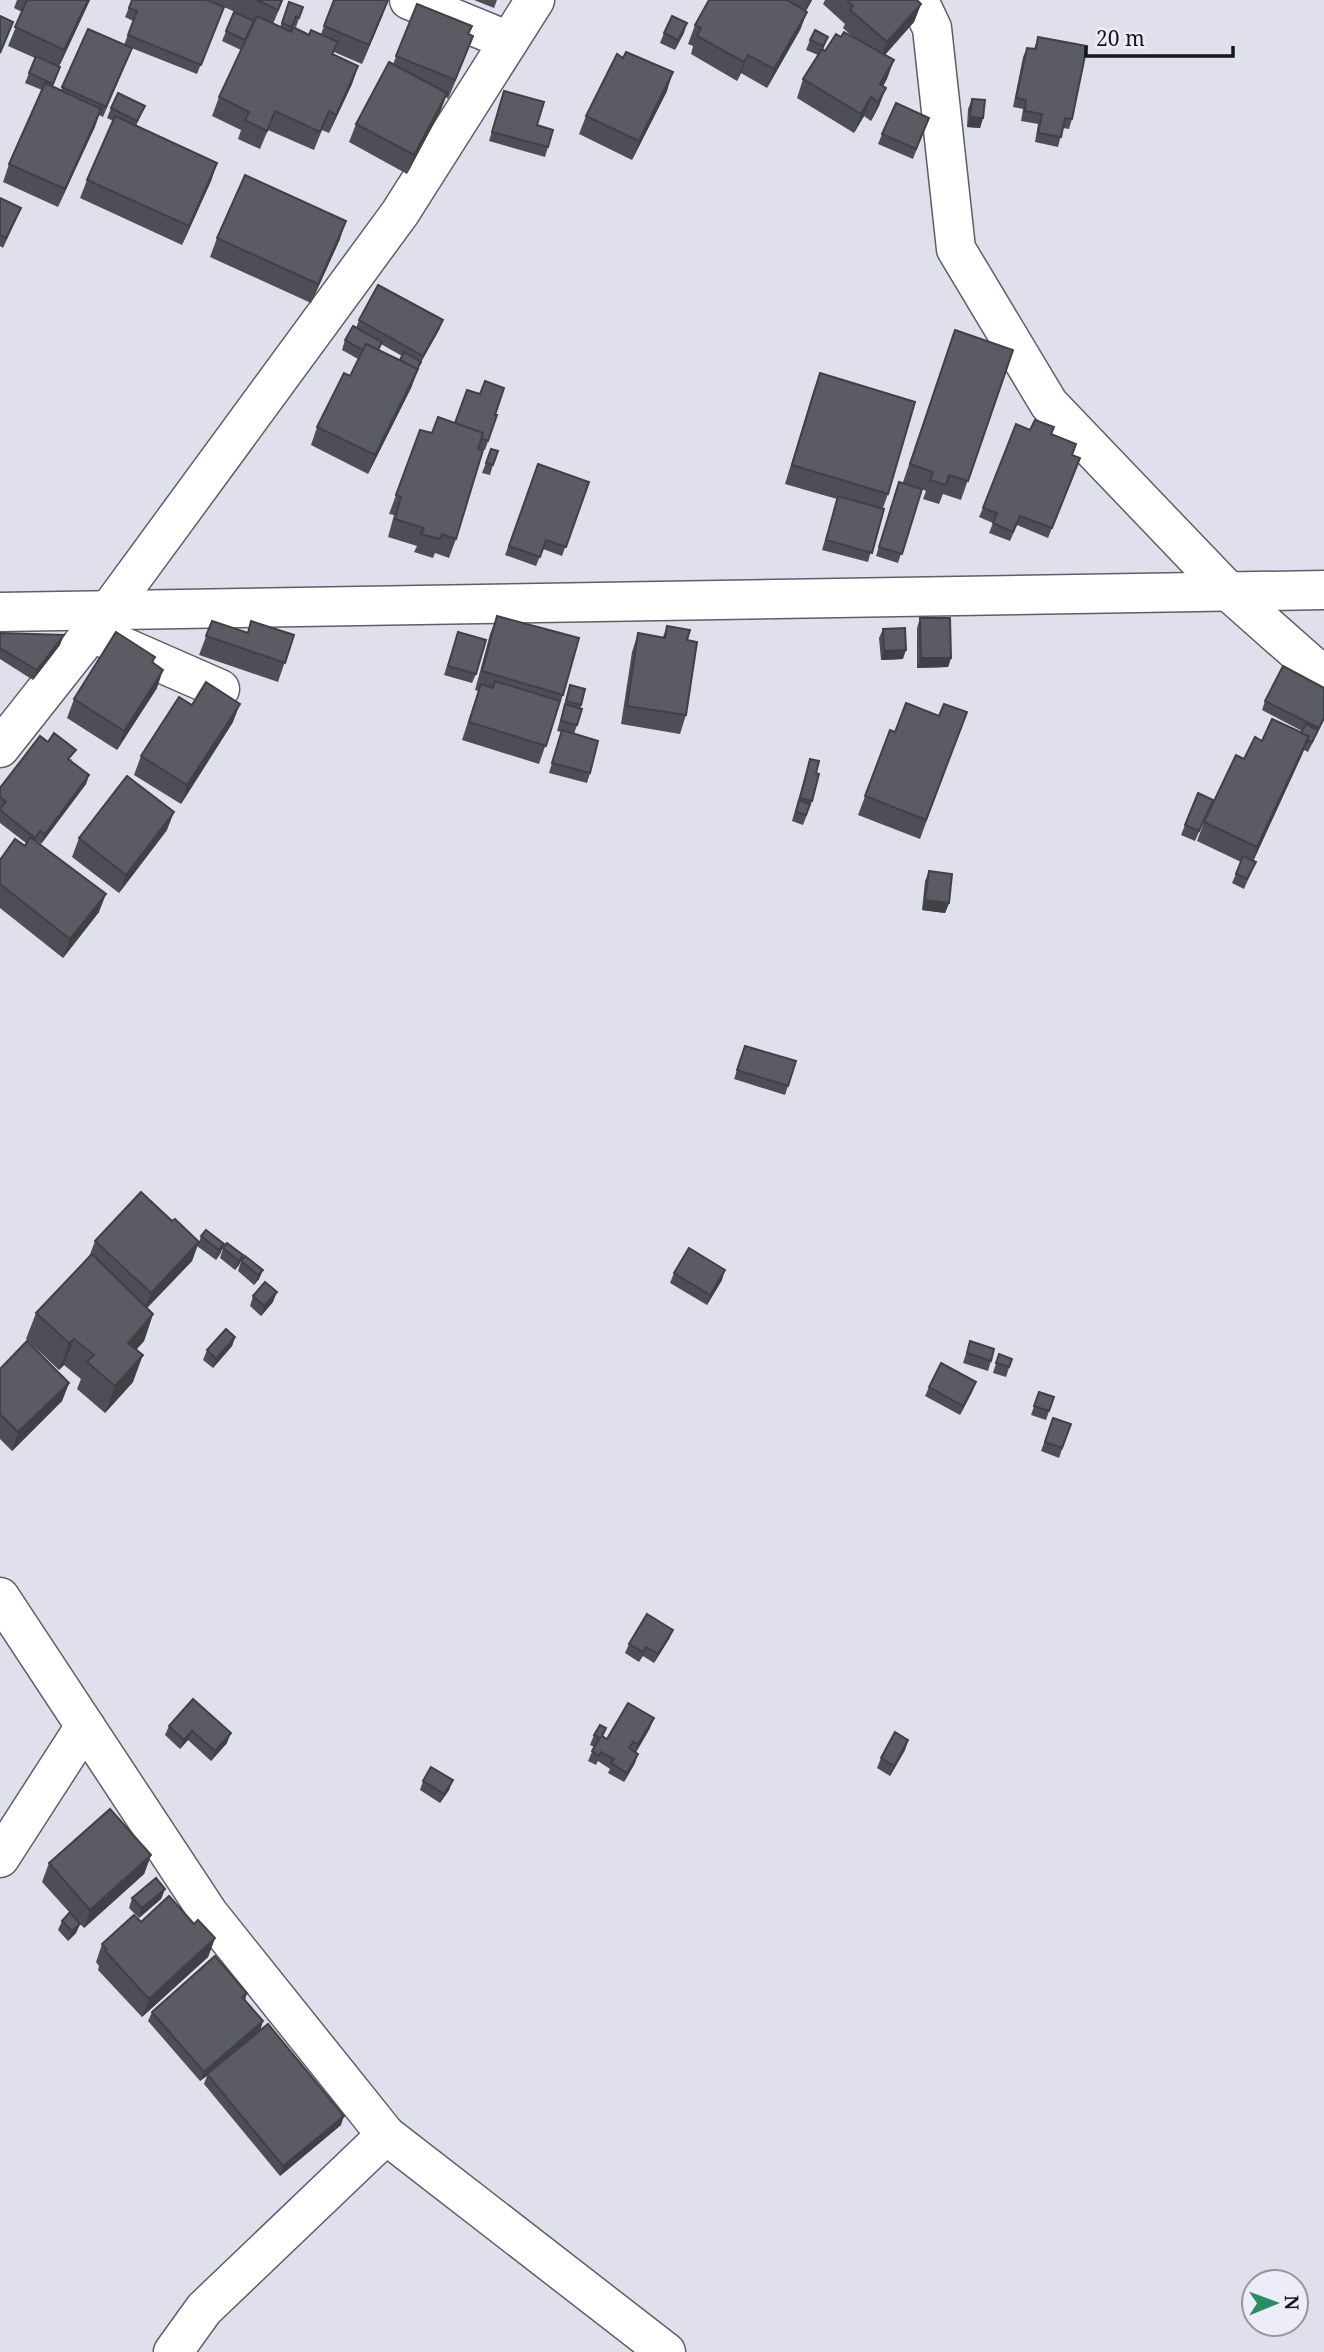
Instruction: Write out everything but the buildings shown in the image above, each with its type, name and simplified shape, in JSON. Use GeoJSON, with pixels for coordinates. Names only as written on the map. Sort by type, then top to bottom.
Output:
{"type":"FeatureCollection","features":[{"type":"Feature","properties":{"kind":"street"},"geometry":{"type":"LineString","coordinates":[[410,0],[509,41]]}},
{"type":"Feature","properties":{"kind":"street"},"geometry":{"type":"LineString","coordinates":[[0,748],[100,621],[400,213],[535,0]]}},
{"type":"Feature","properties":{"kind":"street"},"geometry":{"type":"LineString","coordinates":[[914,0],[922,7],[932,28],[956,248],[1049,404],[1229,592],[1324,676]]}},
{"type":"Feature","properties":{"kind":"street"},"geometry":{"type":"LineString","coordinates":[[0,612],[100,621],[1324,590]]}},
{"type":"Feature","properties":{"kind":"street"},"geometry":{"type":"LineString","coordinates":[[100,621],[220,689]]}},
{"type":"Feature","properties":{"kind":"street"},"geometry":{"type":"LineString","coordinates":[[0,1597],[209,1913],[386,2135],[666,2352]]}},
{"type":"Feature","properties":{"kind":"street"},"geometry":{"type":"LineString","coordinates":[[0,1858],[85,1726]]}},
{"type":"Feature","properties":{"kind":"street"},"geometry":{"type":"LineString","coordinates":[[173,2352],[204,2309],[386,2135]]}}]}
